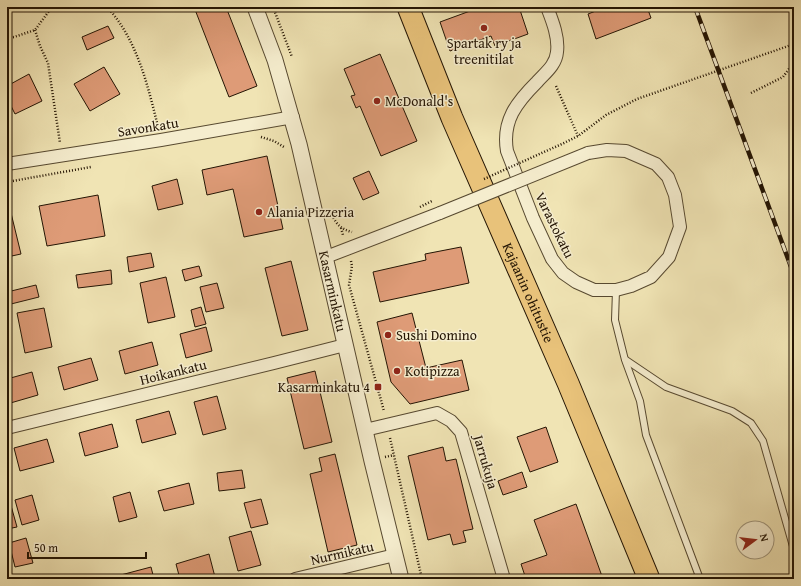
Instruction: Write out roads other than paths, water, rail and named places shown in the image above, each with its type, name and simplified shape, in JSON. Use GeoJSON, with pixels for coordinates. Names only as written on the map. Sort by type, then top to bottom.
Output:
{"type":"FeatureCollection","features":[{"type":"Feature","properties":{"kind":"highway","name":"Kajaanin ohitustie"},"geometry":{"type":"LineString","coordinates":[[408,7],[452,118],[568,383],[649,579]]}},
{"type":"Feature","properties":{"kind":"street","name":"Kasarminkatu"},"geometry":{"type":"LineString","coordinates":[[255,7],[275,60],[299,144],[400,579]]}},
{"type":"Feature","properties":{"kind":"street","name":"Varastokatu"},"geometry":{"type":"LineString","coordinates":[[326,257],[440,213],[588,154],[607,150],[626,151],[656,164],[668,178],[676,195],[680,227],[669,257],[651,277],[631,286],[616,290],[594,290],[576,282],[563,273],[552,259],[533,218],[507,152],[505,141],[510,115],[519,101],[537,81],[550,70],[557,52],[555,33],[547,7]]}},
{"type":"Feature","properties":{"kind":"street","name":"Savonkatu"},"geometry":{"type":"LineString","coordinates":[[7,164],[161,140],[292,117]]}},
{"type":"Feature","properties":{"kind":"street","name":"Hoikankatu"},"geometry":{"type":"LineString","coordinates":[[7,428],[345,345]]}},
{"type":"Feature","properties":{"kind":"street","name":"Jarrukuja"},"geometry":{"type":"LineString","coordinates":[[365,430],[437,413],[451,421],[461,432],[504,579]]}},
{"type":"Feature","properties":{"kind":"street","name":"Nurmikatu"},"geometry":{"type":"LineString","coordinates":[[295,579],[395,555]]}},
{"type":"Feature","properties":{"kind":"lane"},"geometry":{"type":"LineString","coordinates":[[616,290],[615,320],[625,360],[640,401],[646,435],[700,579]]}},
{"type":"Feature","properties":{"kind":"lane"},"geometry":{"type":"LineString","coordinates":[[625,360],[666,387],[732,411],[751,423],[763,441],[794,550]]}},
{"type":"Feature","properties":{"kind":"railway"},"geometry":{"type":"LineString","coordinates":[[695,7],[794,275]]}},
{"type":"Feature","properties":{"kind":"place","name":"Spartak ry ja treenitilat"},"geometry":{"type":"Point","coordinates":[484,28]}},
{"type":"Feature","properties":{"kind":"place","name":"McDonald's"},"geometry":{"type":"Point","coordinates":[377,101]}},
{"type":"Feature","properties":{"kind":"place","name":"Alania Pizzeria"},"geometry":{"type":"Point","coordinates":[259,212]}},
{"type":"Feature","properties":{"kind":"place","name":"Sushi Domino"},"geometry":{"type":"Point","coordinates":[388,335]}},
{"type":"Feature","properties":{"kind":"place","name":"Kotipizza"},"geometry":{"type":"Point","coordinates":[397,371]}},
{"type":"Feature","properties":{"kind":"place","name":"Kasarminkatu 4"},"geometry":{"type":"Point","coordinates":[378,387]}}]}
